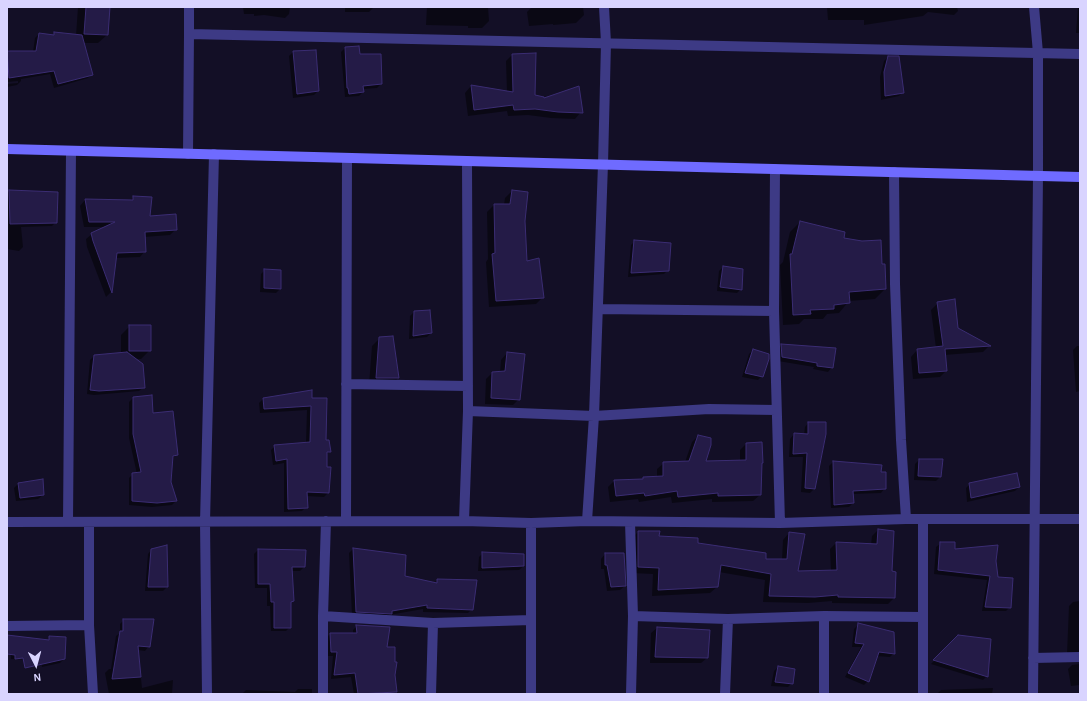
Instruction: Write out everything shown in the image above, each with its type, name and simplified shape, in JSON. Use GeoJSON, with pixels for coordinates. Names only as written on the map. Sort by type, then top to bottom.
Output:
{"type":"FeatureCollection","features":[{"type":"Feature","properties":{"kind":"street"},"geometry":{"type":"LineString","coordinates":[[188,154],[189,7]]}},
{"type":"Feature","properties":{"kind":"street"},"geometry":{"type":"LineString","coordinates":[[587,521],[594,416],[604,164],[606,43],[604,7]]}},
{"type":"Feature","properties":{"kind":"street"},"geometry":{"type":"LineString","coordinates":[[1033,694],[1038,175],[1038,53],[1034,7]]}},
{"type":"Feature","properties":{"kind":"street"},"geometry":{"type":"LineString","coordinates":[[189,34],[1080,54]]}},
{"type":"Feature","properties":{"kind":"street"},"geometry":{"type":"LineString","coordinates":[[7,149],[1080,176]]}},
{"type":"Feature","properties":{"kind":"street"},"geometry":{"type":"LineString","coordinates":[[68,522],[71,151]]}},
{"type":"Feature","properties":{"kind":"street"},"geometry":{"type":"LineString","coordinates":[[207,694],[205,522],[214,154]]}},
{"type":"Feature","properties":{"kind":"street"},"geometry":{"type":"LineString","coordinates":[[346,521],[347,158]]}},
{"type":"Feature","properties":{"kind":"street"},"geometry":{"type":"LineString","coordinates":[[464,521],[468,411],[467,161]]}},
{"type":"Feature","properties":{"kind":"street"},"geometry":{"type":"LineString","coordinates":[[775,169],[774,311],[780,523]]}},
{"type":"Feature","properties":{"kind":"street"},"geometry":{"type":"LineString","coordinates":[[894,172],[895,292],[906,519]]}},
{"type":"Feature","properties":{"kind":"street"},"geometry":{"type":"LineString","coordinates":[[598,309],[774,311]]}},
{"type":"Feature","properties":{"kind":"street"},"geometry":{"type":"LineString","coordinates":[[346,384],[468,386]]}},
{"type":"Feature","properties":{"kind":"street"},"geometry":{"type":"LineString","coordinates":[[468,411],[594,416],[709,409],[776,410]]}},
{"type":"Feature","properties":{"kind":"street"},"geometry":{"type":"LineString","coordinates":[[7,522],[464,521],[531,523],[587,521],[780,523],[906,519],[1080,520]]}},
{"type":"Feature","properties":{"kind":"street"},"geometry":{"type":"LineString","coordinates":[[923,694],[924,520]]}},
{"type":"Feature","properties":{"kind":"street"},"geometry":{"type":"LineString","coordinates":[[323,694],[323,616],[326,521]]}},
{"type":"Feature","properties":{"kind":"street"},"geometry":{"type":"LineString","coordinates":[[89,522],[89,625],[93,694]]}},
{"type":"Feature","properties":{"kind":"street"},"geometry":{"type":"LineString","coordinates":[[630,522],[633,616],[631,694]]}},
{"type":"Feature","properties":{"kind":"street"},"geometry":{"type":"LineString","coordinates":[[531,523],[531,694]]}},
{"type":"Feature","properties":{"kind":"street"},"geometry":{"type":"LineString","coordinates":[[323,616],[433,623],[531,620]]}},
{"type":"Feature","properties":{"kind":"street"},"geometry":{"type":"LineString","coordinates":[[633,616],[728,619],[824,616],[923,617]]}},
{"type":"Feature","properties":{"kind":"street"},"geometry":{"type":"LineString","coordinates":[[824,616],[824,694]]}},
{"type":"Feature","properties":{"kind":"street"},"geometry":{"type":"LineString","coordinates":[[725,694],[728,619]]}},
{"type":"Feature","properties":{"kind":"street"},"geometry":{"type":"LineString","coordinates":[[431,694],[433,623]]}},
{"type":"Feature","properties":{"kind":"street"},"geometry":{"type":"LineString","coordinates":[[7,626],[89,625]]}},
{"type":"Feature","properties":{"kind":"street"},"geometry":{"type":"LineString","coordinates":[[1033,658],[1080,657]]}},
{"type":"Feature","properties":{"kind":"building"},"geometry":{"type":"Polygon","coordinates":[[[86,7],[110,7],[108,35],[84,34],[86,7]]]}},
{"type":"Feature","properties":{"kind":"building"},"geometry":{"type":"Polygon","coordinates":[[[54,32],[82,35],[93,75],[58,84],[54,71],[9,78],[7,51],[36,51],[39,33],[54,35],[54,32]]]}},
{"type":"Feature","properties":{"kind":"building"},"geometry":{"type":"Polygon","coordinates":[[[359,46],[360,54],[381,54],[382,84],[363,86],[364,92],[349,94],[347,88],[345,47],[359,46]]]}},
{"type":"Feature","properties":{"kind":"building"},"geometry":{"type":"Polygon","coordinates":[[[316,50],[319,91],[297,94],[293,51],[316,50]]]}},
{"type":"Feature","properties":{"kind":"building"},"geometry":{"type":"Polygon","coordinates":[[[536,53],[535,95],[544,98],[579,86],[583,113],[535,109],[514,110],[513,105],[474,110],[471,85],[513,92],[512,54],[536,53]]]}},
{"type":"Feature","properties":{"kind":"building"},"geometry":{"type":"Polygon","coordinates":[[[888,56],[899,56],[904,93],[885,96],[884,72],[888,56]]]}},
{"type":"Feature","properties":{"kind":"building"},"geometry":{"type":"Polygon","coordinates":[[[9,190],[58,192],[57,223],[10,224],[9,190]]]}},
{"type":"Feature","properties":{"kind":"building"},"geometry":{"type":"Polygon","coordinates":[[[512,190],[528,192],[525,221],[527,261],[539,258],[544,298],[496,301],[492,254],[495,253],[494,204],[510,204],[512,190]]]}},
{"type":"Feature","properties":{"kind":"building"},"geometry":{"type":"Polygon","coordinates":[[[133,196],[152,197],[150,216],[176,214],[177,230],[145,232],[146,252],[117,253],[112,293],[91,233],[115,222],[89,222],[85,199],[133,200],[133,196]]]}},
{"type":"Feature","properties":{"kind":"building"},"geometry":{"type":"Polygon","coordinates":[[[800,221],[845,232],[844,238],[862,241],[881,240],[882,264],[885,264],[886,289],[849,292],[850,303],[834,305],[834,309],[810,310],[811,314],[793,315],[790,254],[792,254],[800,221]]]}},
{"type":"Feature","properties":{"kind":"building"},"geometry":{"type":"Polygon","coordinates":[[[634,240],[671,243],[669,271],[631,273],[634,240]]]}},
{"type":"Feature","properties":{"kind":"building"},"geometry":{"type":"Polygon","coordinates":[[[723,266],[743,269],[742,290],[720,287],[723,266]]]}},
{"type":"Feature","properties":{"kind":"building"},"geometry":{"type":"Polygon","coordinates":[[[264,269],[281,270],[281,289],[264,288],[264,269]]]}},
{"type":"Feature","properties":{"kind":"building"},"geometry":{"type":"Polygon","coordinates":[[[955,299],[958,328],[991,346],[945,349],[947,371],[919,373],[917,349],[943,346],[937,302],[955,299]]]}},
{"type":"Feature","properties":{"kind":"building"},"geometry":{"type":"Polygon","coordinates":[[[430,310],[432,333],[413,336],[414,311],[430,310]]]}},
{"type":"Feature","properties":{"kind":"building"},"geometry":{"type":"Polygon","coordinates":[[[129,325],[151,325],[151,351],[129,351],[129,325]]]}},
{"type":"Feature","properties":{"kind":"building"},"geometry":{"type":"Polygon","coordinates":[[[393,336],[399,378],[376,378],[379,337],[393,336]]]}},
{"type":"Feature","properties":{"kind":"building"},"geometry":{"type":"Polygon","coordinates":[[[781,344],[836,348],[833,368],[817,366],[817,363],[782,357],[781,344]]]}},
{"type":"Feature","properties":{"kind":"building"},"geometry":{"type":"Polygon","coordinates":[[[753,349],[769,354],[769,359],[763,377],[745,373],[753,349]]]}},
{"type":"Feature","properties":{"kind":"building"},"geometry":{"type":"Polygon","coordinates":[[[127,352],[143,364],[145,388],[99,391],[90,390],[94,355],[127,352]]]}},
{"type":"Feature","properties":{"kind":"building"},"geometry":{"type":"Polygon","coordinates":[[[507,352],[525,354],[520,400],[491,398],[492,372],[505,371],[507,352]]]}},
{"type":"Feature","properties":{"kind":"building"},"geometry":{"type":"Polygon","coordinates":[[[312,390],[312,398],[327,398],[326,440],[329,440],[331,452],[327,452],[327,467],[331,467],[329,493],[307,492],[308,508],[288,509],[287,459],[276,461],[274,445],[310,442],[311,406],[264,409],[263,398],[312,390]]]}},
{"type":"Feature","properties":{"kind":"building"},"geometry":{"type":"Polygon","coordinates":[[[152,395],[153,413],[173,411],[178,455],[173,456],[171,482],[177,501],[157,503],[132,501],[132,473],[141,472],[133,434],[133,397],[152,395]]]}},
{"type":"Feature","properties":{"kind":"building"},"geometry":{"type":"Polygon","coordinates":[[[808,422],[826,422],[826,434],[815,489],[805,488],[807,453],[793,454],[794,433],[808,434],[808,422]]]}},
{"type":"Feature","properties":{"kind":"building"},"geometry":{"type":"Polygon","coordinates":[[[698,435],[711,438],[711,445],[706,461],[746,460],[746,443],[762,442],[763,463],[761,495],[718,496],[718,493],[678,497],[677,491],[645,496],[644,493],[616,496],[614,480],[643,479],[643,477],[663,476],[663,462],[689,461],[698,435]]]}},
{"type":"Feature","properties":{"kind":"building"},"geometry":{"type":"Polygon","coordinates":[[[919,459],[943,459],[941,477],[918,476],[919,459]]]}},
{"type":"Feature","properties":{"kind":"building"},"geometry":{"type":"Polygon","coordinates":[[[833,461],[882,465],[881,472],[886,472],[886,489],[853,491],[854,503],[834,505],[833,461]]]}},
{"type":"Feature","properties":{"kind":"building"},"geometry":{"type":"Polygon","coordinates":[[[1017,473],[1020,487],[971,498],[969,483],[1017,473]]]}},
{"type":"Feature","properties":{"kind":"building"},"geometry":{"type":"Polygon","coordinates":[[[43,479],[44,495],[20,498],[18,483],[43,479]]]}},
{"type":"Feature","properties":{"kind":"building"},"geometry":{"type":"Polygon","coordinates":[[[878,529],[894,531],[892,571],[896,572],[895,598],[838,597],[838,595],[815,597],[769,596],[771,574],[721,565],[718,587],[658,590],[659,568],[638,567],[638,531],[660,531],[659,536],[698,538],[698,543],[766,553],[766,559],[787,559],[789,532],[805,534],[798,571],[837,570],[836,542],[877,544],[878,529]]]}},
{"type":"Feature","properties":{"kind":"building"},"geometry":{"type":"Polygon","coordinates":[[[940,542],[955,542],[955,549],[998,545],[996,561],[998,577],[1013,578],[1011,608],[985,607],[990,576],[938,570],[940,542]]]}},
{"type":"Feature","properties":{"kind":"building"},"geometry":{"type":"Polygon","coordinates":[[[167,545],[168,587],[148,587],[151,549],[167,545]]]}},
{"type":"Feature","properties":{"kind":"building"},"geometry":{"type":"Polygon","coordinates":[[[353,548],[406,555],[405,576],[437,583],[437,579],[477,580],[473,610],[427,608],[427,605],[392,611],[392,614],[356,612],[353,548]]]}},
{"type":"Feature","properties":{"kind":"building"},"geometry":{"type":"Polygon","coordinates":[[[258,549],[306,550],[305,567],[292,567],[294,601],[291,602],[291,628],[274,628],[274,602],[271,602],[270,584],[258,584],[258,549]]]}},
{"type":"Feature","properties":{"kind":"building"},"geometry":{"type":"Polygon","coordinates":[[[482,552],[524,554],[524,566],[482,568],[482,552]]]}},
{"type":"Feature","properties":{"kind":"building"},"geometry":{"type":"Polygon","coordinates":[[[605,553],[624,553],[626,586],[611,587],[607,565],[605,565],[605,553]]]}},
{"type":"Feature","properties":{"kind":"building"},"geometry":{"type":"Polygon","coordinates":[[[123,619],[154,619],[150,647],[138,646],[141,677],[112,679],[120,631],[123,631],[123,619]]]}},
{"type":"Feature","properties":{"kind":"building"},"geometry":{"type":"Polygon","coordinates":[[[858,623],[894,632],[895,654],[879,652],[869,682],[848,673],[864,644],[855,643],[858,623]]]}},
{"type":"Feature","properties":{"kind":"building"},"geometry":{"type":"Polygon","coordinates":[[[356,625],[390,627],[387,647],[395,647],[395,662],[397,662],[395,675],[397,692],[358,694],[355,673],[334,675],[337,652],[331,652],[330,633],[357,633],[356,625]]]}},
{"type":"Feature","properties":{"kind":"building"},"geometry":{"type":"Polygon","coordinates":[[[657,627],[710,630],[708,658],[655,657],[657,627]]]}},
{"type":"Feature","properties":{"kind":"building"},"geometry":{"type":"Polygon","coordinates":[[[7,635],[49,640],[49,636],[66,637],[65,659],[25,668],[23,658],[15,659],[15,655],[7,654],[7,635]]]}},
{"type":"Feature","properties":{"kind":"building"},"geometry":{"type":"Polygon","coordinates":[[[958,635],[991,639],[988,677],[933,660],[958,635]]]}},
{"type":"Feature","properties":{"kind":"building"},"geometry":{"type":"Polygon","coordinates":[[[778,666],[795,669],[793,684],[775,682],[778,666]]]}}]}
